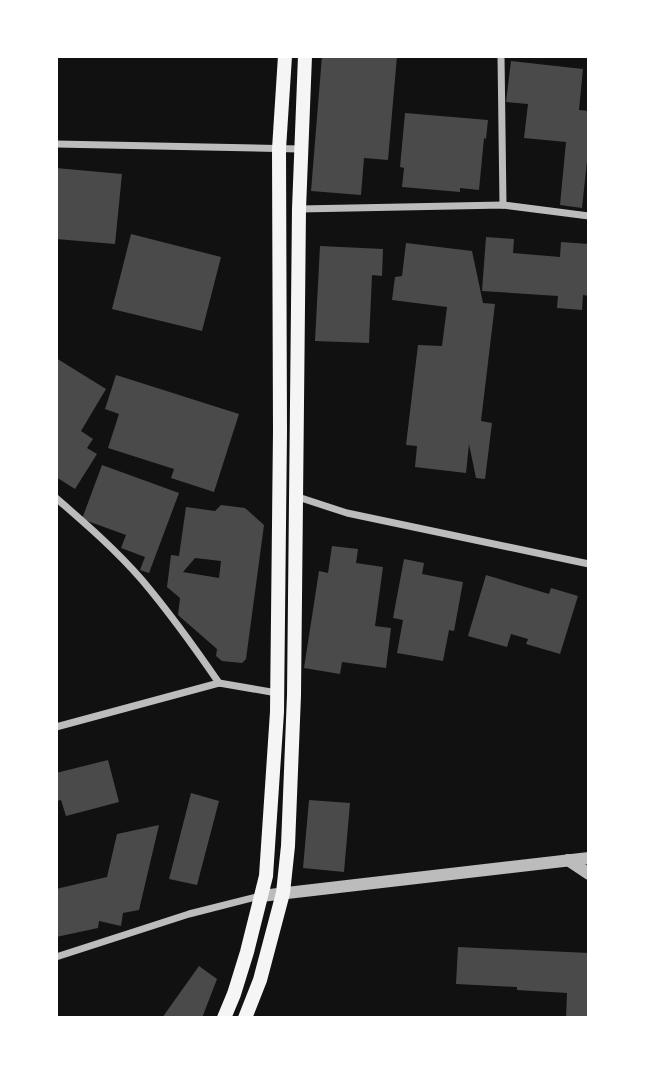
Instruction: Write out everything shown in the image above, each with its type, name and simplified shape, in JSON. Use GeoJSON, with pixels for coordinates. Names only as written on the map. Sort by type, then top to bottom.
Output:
{"type":"FeatureCollection","features":[{"type":"Feature","properties":{"kind":"main road"},"geometry":{"type":"LineString","coordinates":[[224,1018],[247,952],[266,876],[277,693],[279,149],[285,56]]}},
{"type":"Feature","properties":{"kind":"main road"},"geometry":{"type":"LineString","coordinates":[[245,1018],[260,980],[283,893],[288,846],[294,695],[299,209],[304,56]]}},
{"type":"Feature","properties":{"kind":"street"},"geometry":{"type":"LineString","coordinates":[[501,56],[503,205]]}},
{"type":"Feature","properties":{"kind":"street"},"geometry":{"type":"LineString","coordinates":[[56,144],[300,149]]}},
{"type":"Feature","properties":{"kind":"street"},"geometry":{"type":"LineString","coordinates":[[299,209],[503,205],[589,216]]}},
{"type":"Feature","properties":{"kind":"street"},"geometry":{"type":"LineString","coordinates":[[295,496],[346,513],[589,564]]}},
{"type":"Feature","properties":{"kind":"street"},"geometry":{"type":"LineString","coordinates":[[56,499],[92,528],[141,579],[219,683]]}},
{"type":"Feature","properties":{"kind":"street"},"geometry":{"type":"LineString","coordinates":[[56,727],[219,683],[277,693]]}},
{"type":"Feature","properties":{"kind":"street"},"geometry":{"type":"LineString","coordinates":[[56,957],[189,914],[261,896],[589,858]]}},
{"type":"Feature","properties":{"kind":"street"},"geometry":{"type":"LineString","coordinates":[[568,860],[589,874]]}},
{"type":"Feature","properties":{"kind":"building"},"geometry":{"type":"Polygon","coordinates":[[[322,56],[397,56],[388,160],[364,158],[361,195],[311,191],[322,56]]]}},
{"type":"Feature","properties":{"kind":"building"},"geometry":{"type":"Polygon","coordinates":[[[511,61],[583,69],[579,110],[589,111],[589,142],[582,208],[560,205],[566,142],[524,138],[528,104],[506,102],[511,61]]]}},
{"type":"Feature","properties":{"kind":"building"},"geometry":{"type":"Polygon","coordinates":[[[405,113],[488,120],[479,190],[460,188],[460,192],[402,187],[404,168],[400,167],[405,113]]]}},
{"type":"Feature","properties":{"kind":"building"},"geometry":{"type":"Polygon","coordinates":[[[56,168],[122,174],[115,244],[56,239],[56,168]]]}},
{"type":"Feature","properties":{"kind":"building"},"geometry":{"type":"Polygon","coordinates":[[[131,234],[221,257],[202,331],[112,309],[131,234]]]}},
{"type":"Feature","properties":{"kind":"building"},"geometry":{"type":"Polygon","coordinates":[[[486,237],[514,239],[513,253],[560,257],[561,242],[589,244],[589,296],[583,295],[582,310],[557,308],[558,296],[482,291],[486,237]]]}},
{"type":"Feature","properties":{"kind":"building"},"geometry":{"type":"Polygon","coordinates":[[[406,243],[472,251],[483,303],[495,304],[481,421],[492,423],[485,479],[476,478],[469,444],[466,473],[415,467],[417,446],[406,445],[418,345],[442,346],[447,307],[392,300],[395,277],[402,276],[406,243]]]}},
{"type":"Feature","properties":{"kind":"building"},"geometry":{"type":"Polygon","coordinates":[[[320,246],[383,249],[382,276],[372,275],[369,343],[315,341],[320,246]]]}},
{"type":"Feature","properties":{"kind":"building"},"geometry":{"type":"Polygon","coordinates":[[[56,358],[106,389],[81,431],[93,439],[87,448],[97,454],[75,489],[56,477],[56,358]]]}},
{"type":"Feature","properties":{"kind":"building"},"geometry":{"type":"Polygon","coordinates":[[[116,375],[239,414],[214,492],[171,478],[174,469],[108,448],[119,414],[105,409],[116,375]]]}},
{"type":"Feature","properties":{"kind":"building"},"geometry":{"type":"Polygon","coordinates":[[[102,465],[179,493],[149,573],[140,570],[145,557],[121,548],[126,535],[82,519],[102,465]]]}},
{"type":"Feature","properties":{"kind":"building"},"geometry":{"type":"Polygon","coordinates":[[[221,505],[245,508],[264,525],[246,659],[242,663],[222,661],[216,656],[217,649],[178,615],[180,598],[167,587],[171,555],[179,556],[186,507],[215,511],[221,505]],[[195,558],[183,572],[219,578],[221,561],[195,558]]]}},
{"type":"Feature","properties":{"kind":"building"},"geometry":{"type":"Polygon","coordinates":[[[332,546],[358,549],[356,563],[383,567],[375,626],[391,628],[386,668],[342,662],[340,674],[304,668],[319,571],[328,573],[332,546]]]}},
{"type":"Feature","properties":{"kind":"building"},"geometry":{"type":"Polygon","coordinates":[[[404,559],[424,563],[422,574],[463,582],[454,631],[449,630],[443,661],[397,653],[403,620],[393,618],[404,559]]]}},
{"type":"Feature","properties":{"kind":"building"},"geometry":{"type":"Polygon","coordinates":[[[486,575],[549,594],[551,588],[578,596],[560,654],[526,644],[528,639],[511,634],[507,647],[468,636],[486,575]]]}},
{"type":"Feature","properties":{"kind":"building"},"geometry":{"type":"Polygon","coordinates":[[[108,760],[119,802],[66,816],[61,800],[56,801],[56,773],[108,760]]]}},
{"type":"Feature","properties":{"kind":"building"},"geometry":{"type":"Polygon","coordinates":[[[191,793],[219,801],[197,885],[169,879],[191,793]]]}},
{"type":"Feature","properties":{"kind":"building"},"geometry":{"type":"Polygon","coordinates":[[[309,800],[350,803],[344,872],[303,868],[309,800]]]}},
{"type":"Feature","properties":{"kind":"building"},"geometry":{"type":"Polygon","coordinates":[[[159,825],[139,910],[123,913],[121,926],[99,921],[98,928],[56,937],[56,889],[107,877],[117,834],[159,825]]]}},
{"type":"Feature","properties":{"kind":"building"},"geometry":{"type":"Polygon","coordinates":[[[458,947],[589,953],[589,1018],[566,1018],[567,993],[456,984],[458,947]]]}},
{"type":"Feature","properties":{"kind":"building"},"geometry":{"type":"Polygon","coordinates":[[[199,966],[217,979],[202,1018],[162,1018],[199,966]]]}}]}
